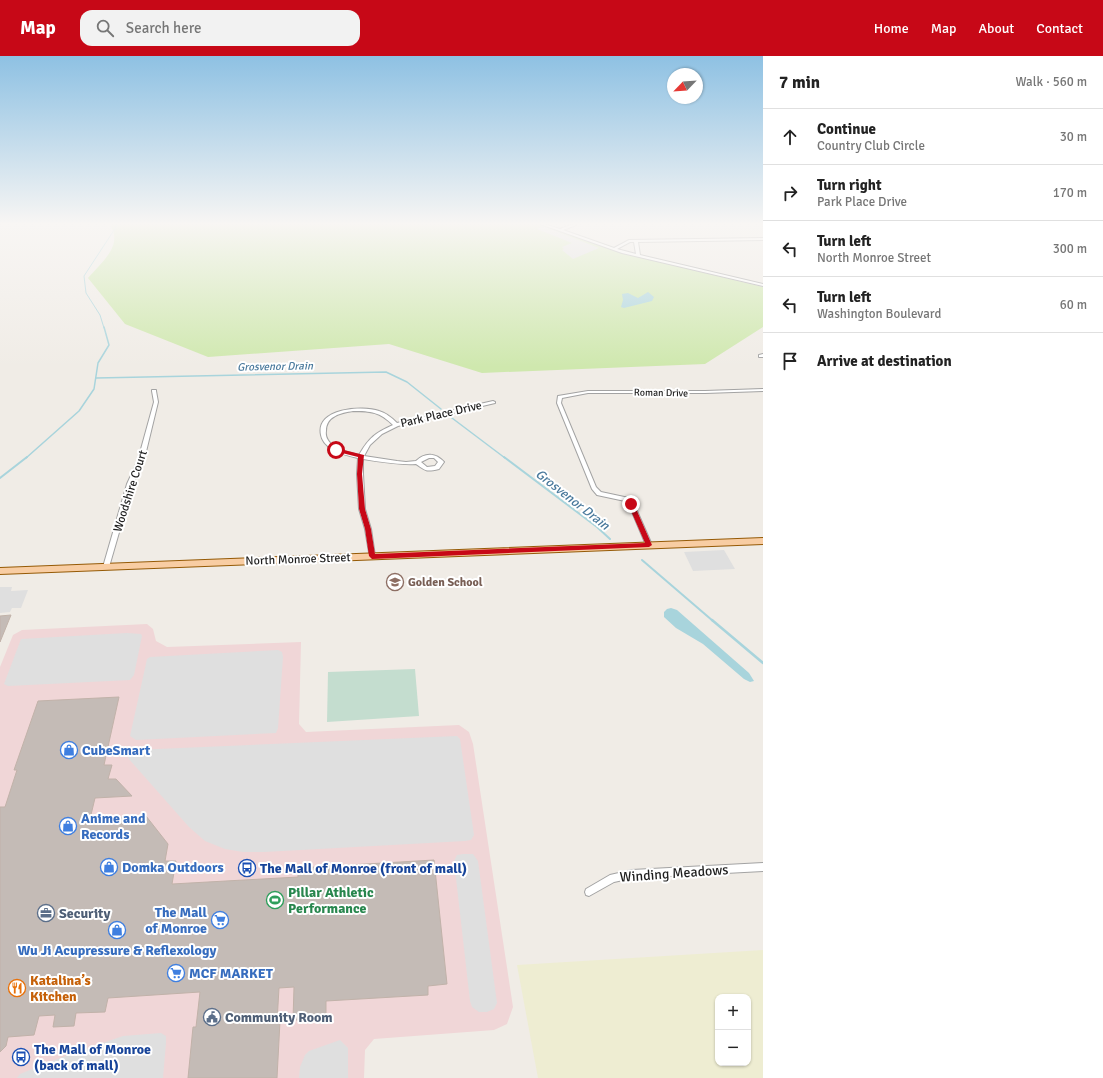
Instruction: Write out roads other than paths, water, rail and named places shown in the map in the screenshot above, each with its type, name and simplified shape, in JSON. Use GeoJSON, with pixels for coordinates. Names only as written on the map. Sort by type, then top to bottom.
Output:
{"type":"FeatureCollection","features":[{"type":"Feature","properties":{"kind":"main road","name":"North Monroe Street"},"geometry":{"type":"LineString","coordinates":[[0,571],[763,541]]}},
{"type":"Feature","properties":{"kind":"street"},"geometry":{"type":"LineString","coordinates":[[703,272],[763,286]]}},
{"type":"Feature","properties":{"kind":"street","name":"Roman Drive"},"geometry":{"type":"LineString","coordinates":[[649,545],[631,504],[627,499],[599,494],[594,488],[559,404],[560,397],[588,392],[705,392],[763,390]]}},
{"type":"Feature","properties":{"kind":"street","name":"Woodshire Court"},"geometry":{"type":"LineString","coordinates":[[106,567],[130,484],[141,460],[156,402],[154,391]]}},
{"type":"Feature","properties":{"kind":"street","name":"Park Place Drive"},"geometry":{"type":"LineString","coordinates":[[361,455],[373,438],[396,424],[493,402]]}},
{"type":"Feature","properties":{"kind":"street"},"geometry":{"type":"LineString","coordinates":[[396,424],[379,412],[357,409],[337,414],[326,422],[322,432],[324,438],[336,450],[396,462],[418,463]]}},
{"type":"Feature","properties":{"kind":"street"},"geometry":{"type":"LineString","coordinates":[[361,455],[360,474],[362,509],[368,529],[372,556]]}},
{"type":"Feature","properties":{"kind":"street","name":"Winding Meadows"},"geometry":{"type":"LineString","coordinates":[[589,892],[613,878],[632,874],[763,867]]}},
{"type":"Feature","properties":{"kind":"water"},"geometry":{"type":"Polygon","coordinates":[[[648,292],[654,297],[652,301],[624,308],[621,307],[623,300],[622,294],[628,293],[638,298],[648,292]]]}},
{"type":"Feature","properties":{"kind":"water"},"geometry":{"type":"Polygon","coordinates":[[[671,608],[677,610],[749,673],[754,681],[750,682],[744,679],[703,644],[676,628],[664,617],[664,612],[671,608]]]}},
{"type":"Feature","properties":{"kind":"waterway"},"geometry":{"type":"LineString","coordinates":[[87,272],[84,276],[86,293],[100,315],[104,328]]}},
{"type":"Feature","properties":{"kind":"waterway"},"geometry":{"type":"LineString","coordinates":[[26,458],[79,411],[94,389],[98,363],[109,345],[104,327]]}},
{"type":"Feature","properties":{"kind":"waterway","name":"Grosvenor Drain"},"geometry":{"type":"LineString","coordinates":[[96,378],[386,372],[407,382],[441,409]]}},
{"type":"Feature","properties":{"kind":"waterway","name":"Grosvenor Drain"},"geometry":{"type":"LineString","coordinates":[[448,415],[505,458]]}},
{"type":"Feature","properties":{"kind":"waterway"},"geometry":{"type":"LineString","coordinates":[[0,478],[27,457]]}},
{"type":"Feature","properties":{"kind":"waterway","name":"Grosvenor Drain"},"geometry":{"type":"LineString","coordinates":[[504,457],[597,527],[610,539]]}},
{"type":"Feature","properties":{"kind":"waterway","name":"Grosvenor Drain"},"geometry":{"type":"LineString","coordinates":[[642,560],[713,621]]}},
{"type":"Feature","properties":{"kind":"waterway","name":"Grosvenor Drain"},"geometry":{"type":"LineString","coordinates":[[712,620],[763,663]]}},
{"type":"Feature","properties":{"kind":"place","name":"Golden School"},"geometry":{"type":"Point","coordinates":[395,582]}},
{"type":"Feature","properties":{"kind":"place","name":"CubeSmart"},"geometry":{"type":"Point","coordinates":[69,750]}},
{"type":"Feature","properties":{"kind":"place","name":"Anime and Records"},"geometry":{"type":"Point","coordinates":[68,826]}},
{"type":"Feature","properties":{"kind":"place","name":"Domka Outdoors"},"geometry":{"type":"Point","coordinates":[109,867]}},
{"type":"Feature","properties":{"kind":"place","name":"The Mall of Monroe (front of mall)"},"geometry":{"type":"Point","coordinates":[247,868]}},
{"type":"Feature","properties":{"kind":"place","name":"Pillar Athletic Performance"},"geometry":{"type":"Point","coordinates":[275,900]}},
{"type":"Feature","properties":{"kind":"place","name":"Security"},"geometry":{"type":"Point","coordinates":[46,913]}},
{"type":"Feature","properties":{"kind":"place","name":"The Mall of Monroe"},"geometry":{"type":"Point","coordinates":[220,920]}},
{"type":"Feature","properties":{"kind":"place","name":"Wu Ji Acupressure & Reflexology"},"geometry":{"type":"Point","coordinates":[117,930]}},
{"type":"Feature","properties":{"kind":"place","name":"MCF MARKET"},"geometry":{"type":"Point","coordinates":[176,973]}},
{"type":"Feature","properties":{"kind":"place","name":"Katalina’s Kitchen"},"geometry":{"type":"Point","coordinates":[17,988]}},
{"type":"Feature","properties":{"kind":"place","name":"Community Room"},"geometry":{"type":"Point","coordinates":[212,1017]}},
{"type":"Feature","properties":{"kind":"place","name":"The Mall of Monroe (back of mall)"},"geometry":{"type":"Point","coordinates":[21,1057]}}]}
